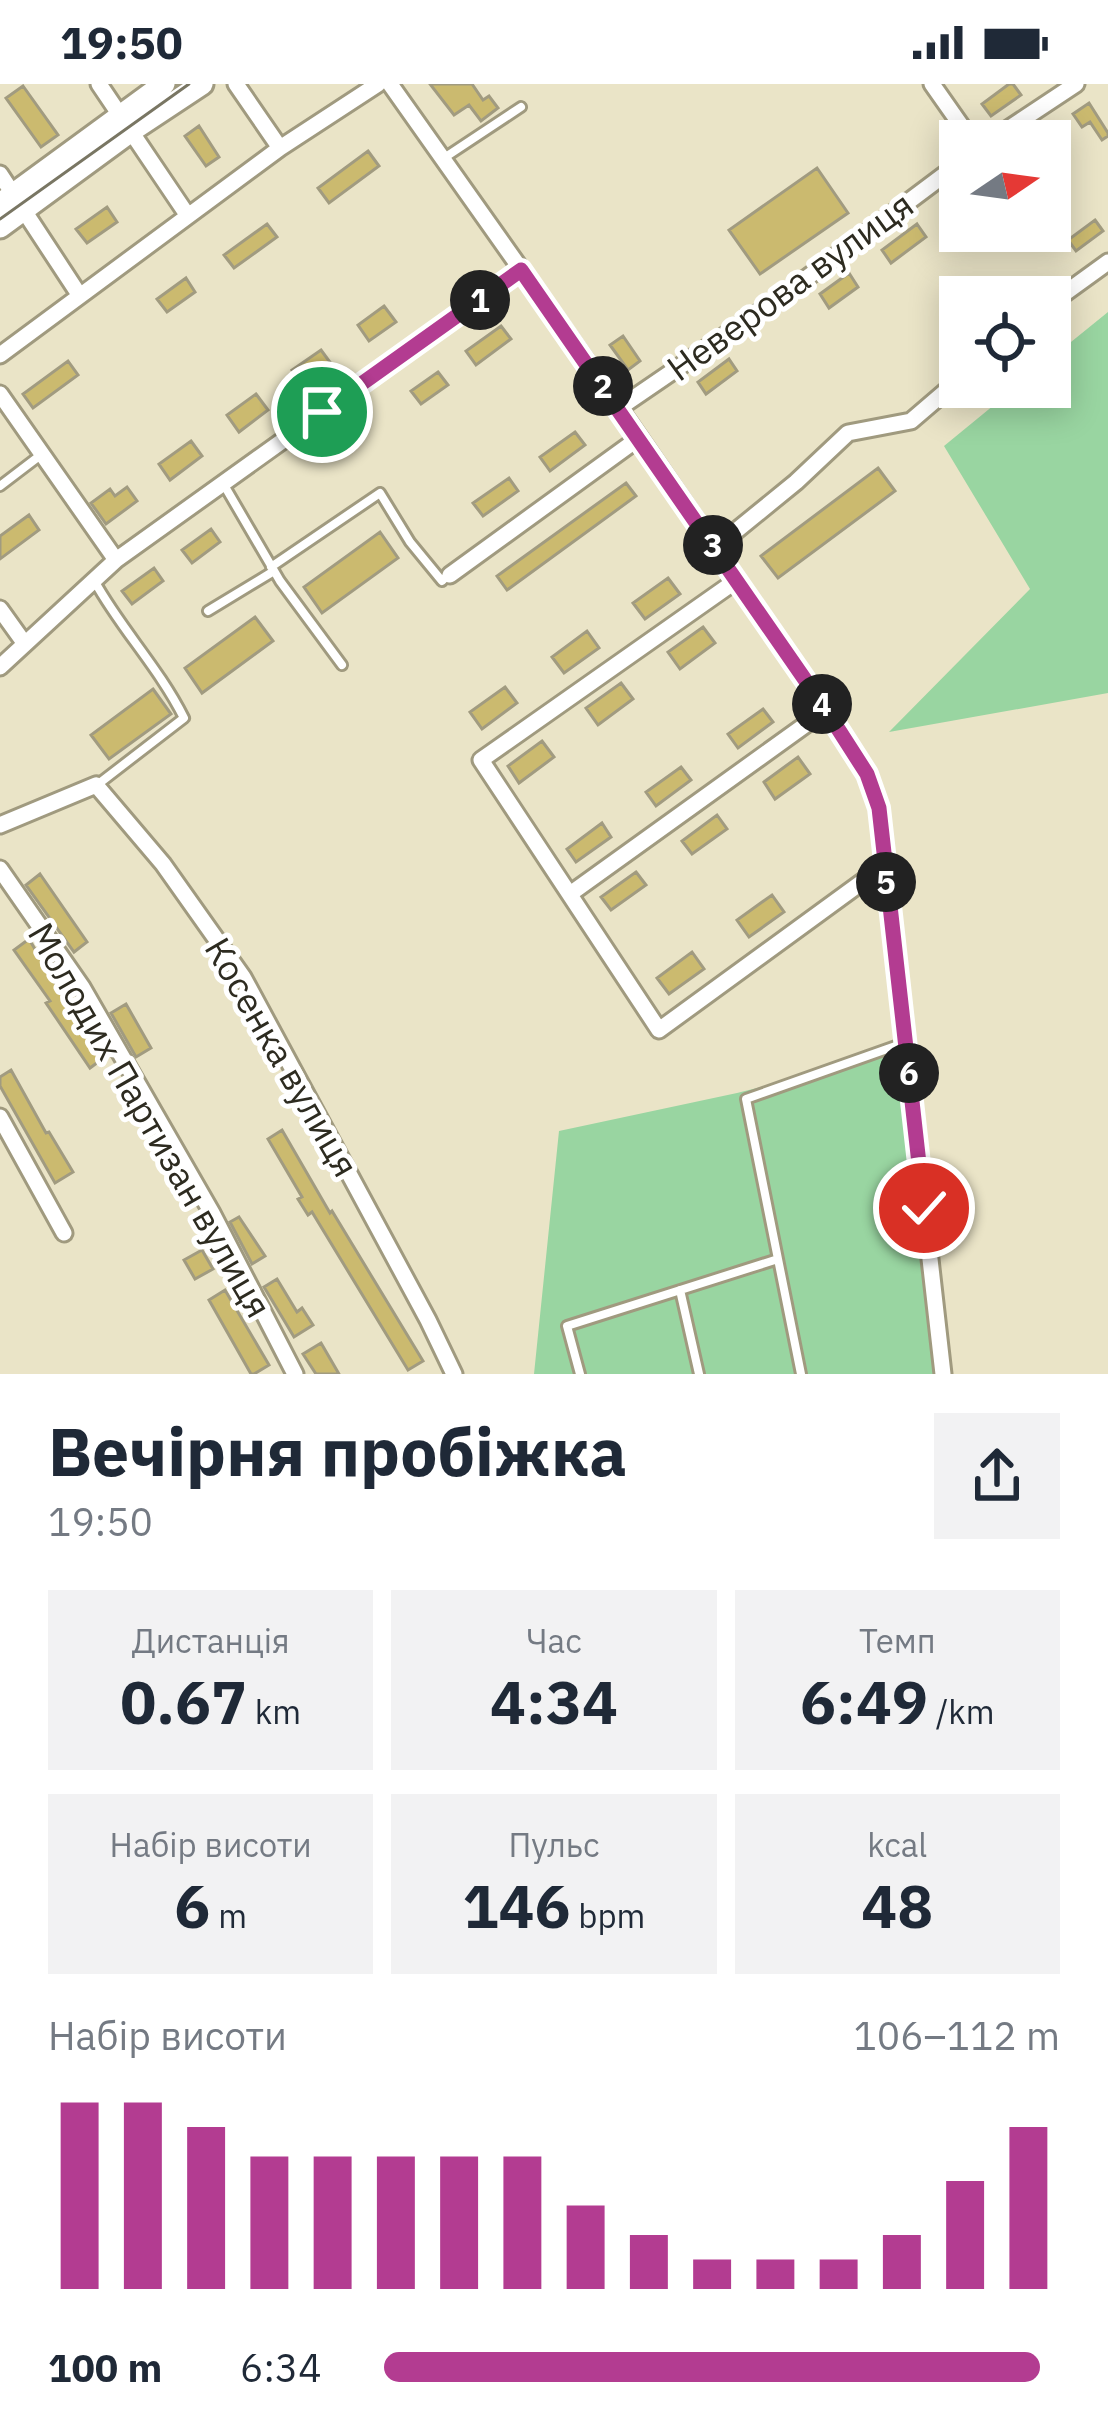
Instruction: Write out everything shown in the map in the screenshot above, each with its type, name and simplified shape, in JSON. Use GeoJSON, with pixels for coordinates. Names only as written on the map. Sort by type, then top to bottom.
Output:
{"type":"FeatureCollection","features":[{"type":"Feature","properties":{"kind":"main road"},"geometry":{"type":"LineString","coordinates":[[125,123],[164,84]]}},
{"type":"Feature","properties":{"kind":"main road"},"geometry":{"type":"LineString","coordinates":[[0,227],[13,202],[125,123],[202,84]]}},
{"type":"Feature","properties":{"kind":"street"},"geometry":{"type":"LineString","coordinates":[[99,84],[188,216]]}},
{"type":"Feature","properties":{"kind":"street"},"geometry":{"type":"LineString","coordinates":[[236,84],[280,148]]}},
{"type":"Feature","properties":{"kind":"street"},"geometry":{"type":"LineString","coordinates":[[0,355],[280,148],[378,84]]}},
{"type":"Feature","properties":{"kind":"street"},"geometry":{"type":"LineString","coordinates":[[390,84],[619,408],[867,774],[879,808],[943,1374]]}},
{"type":"Feature","properties":{"kind":"street"},"geometry":{"type":"LineString","coordinates":[[932,84],[957,120]]}},
{"type":"Feature","properties":{"kind":"street"},"geometry":{"type":"LineString","coordinates":[[1022,120],[1076,84]]}},
{"type":"Feature","properties":{"kind":"street"},"geometry":{"type":"LineString","coordinates":[[0,174],[13,202],[80,296]]}},
{"type":"Feature","properties":{"kind":"street","name":"Неверова вулиця"},"geometry":{"type":"LineString","coordinates":[[619,408],[780,298],[939,179]]}},
{"type":"Feature","properties":{"kind":"street"},"geometry":{"type":"LineString","coordinates":[[1071,289],[1108,262]]}},
{"type":"Feature","properties":{"kind":"street"},"geometry":{"type":"LineString","coordinates":[[0,668],[116,560],[521,270]]}},
{"type":"Feature","properties":{"kind":"street"},"geometry":{"type":"LineString","coordinates":[[0,394],[116,560]]}},
{"type":"Feature","properties":{"kind":"street"},"geometry":{"type":"LineString","coordinates":[[715,548],[848,433],[910,421],[939,397]]}},
{"type":"Feature","properties":{"kind":"street"},"geometry":{"type":"LineString","coordinates":[[450,574],[639,437]]}},
{"type":"Feature","properties":{"kind":"street"},"geometry":{"type":"LineString","coordinates":[[737,580],[481,760],[659,1030],[884,866]]}},
{"type":"Feature","properties":{"kind":"street"},"geometry":{"type":"LineString","coordinates":[[0,609],[25,644]]}},
{"type":"Feature","properties":{"kind":"street"},"geometry":{"type":"LineString","coordinates":[[570,894],[826,710]]}},
{"type":"Feature","properties":{"kind":"street"},"geometry":{"type":"LineString","coordinates":[[0,825],[96,785]]}},
{"type":"Feature","properties":{"kind":"street","name":"Косенка вулиця"},"geometry":{"type":"LineString","coordinates":[[96,785],[163,864],[243,977],[454,1374]]}},
{"type":"Feature","properties":{"kind":"street","name":"Молодих Партизан вулиця"},"geometry":{"type":"LineString","coordinates":[[0,869],[82,987],[212,1213],[295,1374]]}},
{"type":"Feature","properties":{"kind":"street"},"geometry":{"type":"LineString","coordinates":[[0,1117],[64,1233]]}},
{"type":"Feature","properties":{"kind":"lane"},"geometry":{"type":"LineString","coordinates":[[442,158],[521,107]]}},
{"type":"Feature","properties":{"kind":"lane"},"geometry":{"type":"LineString","coordinates":[[0,486],[42,454]]}},
{"type":"Feature","properties":{"kind":"lane"},"geometry":{"type":"LineString","coordinates":[[223,483],[272,569],[342,664]]}},
{"type":"Feature","properties":{"kind":"lane"},"geometry":{"type":"LineString","coordinates":[[208,611],[380,493],[410,542],[442,581],[450,574]]}},
{"type":"Feature","properties":{"kind":"lane"},"geometry":{"type":"LineString","coordinates":[[94,580],[169,688],[184,718],[96,785]]}},
{"type":"Feature","properties":{"kind":"lane"},"geometry":{"type":"LineString","coordinates":[[801,1374],[746,1099],[906,1043]]}},
{"type":"Feature","properties":{"kind":"lane"},"geometry":{"type":"LineString","coordinates":[[580,1374],[567,1326],[778,1259]]}},
{"type":"Feature","properties":{"kind":"lane"},"geometry":{"type":"LineString","coordinates":[[680,1290],[699,1374]]}},
{"type":"Feature","properties":{"kind":"green space"},"geometry":{"type":"Polygon","coordinates":[[[1108,312],[1108,693],[889,732],[1030,589],[944,446],[990,408],[1071,408],[1071,342],[1108,312]]]}},
{"type":"Feature","properties":{"kind":"green space"},"geometry":{"type":"Polygon","coordinates":[[[901,1052],[937,1374],[534,1374],[559,1131],[901,1052]]]}},
{"type":"Feature","properties":{"kind":"building"},"geometry":{"type":"Polygon","coordinates":[[[430,84],[472,84],[483,100],[489,96],[498,108],[481,121],[469,105],[454,115],[430,84]]]}},
{"type":"Feature","properties":{"kind":"building"},"geometry":{"type":"Polygon","coordinates":[[[1009,84],[1021,95],[991,116],[982,104],[1009,84]]]}},
{"type":"Feature","properties":{"kind":"building"},"geometry":{"type":"Polygon","coordinates":[[[23,86],[58,135],[41,147],[6,98],[23,86]]]}},
{"type":"Feature","properties":{"kind":"building"},"geometry":{"type":"Polygon","coordinates":[[[1089,103],[1108,133],[1102,140],[1090,122],[1082,127],[1073,114],[1089,103]]]}},
{"type":"Feature","properties":{"kind":"building"},"geometry":{"type":"Polygon","coordinates":[[[199,126],[219,157],[206,166],[185,136],[199,126]]]}},
{"type":"Feature","properties":{"kind":"building"},"geometry":{"type":"Polygon","coordinates":[[[368,151],[379,166],[329,203],[318,188],[368,151]]]}},
{"type":"Feature","properties":{"kind":"building"},"geometry":{"type":"Polygon","coordinates":[[[817,168],[848,213],[760,274],[729,230],[817,168]]]}},
{"type":"Feature","properties":{"kind":"building"},"geometry":{"type":"Polygon","coordinates":[[[107,207],[117,222],[87,243],[76,229],[107,207]]]}},
{"type":"Feature","properties":{"kind":"building"},"geometry":{"type":"Polygon","coordinates":[[[1095,220],[1103,231],[1076,251],[1071,238],[1095,220]]]}},
{"type":"Feature","properties":{"kind":"building"},"geometry":{"type":"Polygon","coordinates":[[[267,224],[277,237],[234,268],[224,255],[267,224]]]}},
{"type":"Feature","properties":{"kind":"building"},"geometry":{"type":"Polygon","coordinates":[[[917,224],[926,237],[891,263],[882,250],[917,224]]]}},
{"type":"Feature","properties":{"kind":"building"},"geometry":{"type":"Polygon","coordinates":[[[849,273],[858,287],[829,308],[820,294],[849,273]]]}},
{"type":"Feature","properties":{"kind":"building"},"geometry":{"type":"Polygon","coordinates":[[[186,278],[195,292],[167,312],[157,299],[186,278]]]}},
{"type":"Feature","properties":{"kind":"building"},"geometry":{"type":"Polygon","coordinates":[[[384,306],[396,322],[369,341],[358,325],[384,306]]]}},
{"type":"Feature","properties":{"kind":"building"},"geometry":{"type":"Polygon","coordinates":[[[501,326],[511,339],[476,365],[466,351],[501,326]]]}},
{"type":"Feature","properties":{"kind":"building"},"geometry":{"type":"Polygon","coordinates":[[[623,336],[640,361],[628,370],[610,345],[623,336]]]}},
{"type":"Feature","properties":{"kind":"building"},"geometry":{"type":"Polygon","coordinates":[[[321,350],[332,365],[304,386],[292,370],[321,350]]]}},
{"type":"Feature","properties":{"kind":"building"},"geometry":{"type":"Polygon","coordinates":[[[729,359],[737,371],[706,394],[698,382],[729,359]]]}},
{"type":"Feature","properties":{"kind":"building"},"geometry":{"type":"Polygon","coordinates":[[[68,361],[78,375],[33,408],[23,394],[68,361]]]}},
{"type":"Feature","properties":{"kind":"building"},"geometry":{"type":"Polygon","coordinates":[[[438,372],[448,385],[421,404],[411,391],[438,372]]]}},
{"type":"Feature","properties":{"kind":"building"},"geometry":{"type":"Polygon","coordinates":[[[256,394],[268,410],[239,432],[227,415],[256,394]]]}},
{"type":"Feature","properties":{"kind":"building"},"geometry":{"type":"Polygon","coordinates":[[[575,432],[585,445],[550,471],[540,457],[575,432]]]}},
{"type":"Feature","properties":{"kind":"building"},"geometry":{"type":"Polygon","coordinates":[[[191,441],[202,456],[170,480],[159,464],[191,441]]]}},
{"type":"Feature","properties":{"kind":"building"},"geometry":{"type":"Polygon","coordinates":[[[878,468],[895,491],[778,578],[761,556],[878,468]]]}},
{"type":"Feature","properties":{"kind":"building"},"geometry":{"type":"Polygon","coordinates":[[[509,478],[518,491],[483,516],[473,503],[509,478]]]}},
{"type":"Feature","properties":{"kind":"building"},"geometry":{"type":"Polygon","coordinates":[[[626,483],[636,496],[507,590],[497,576],[626,483]]]}},
{"type":"Feature","properties":{"kind":"building"},"geometry":{"type":"Polygon","coordinates":[[[127,487],[137,501],[106,524],[91,503],[110,489],[115,496],[127,487]]]}},
{"type":"Feature","properties":{"kind":"building"},"geometry":{"type":"Polygon","coordinates":[[[29,515],[39,530],[0,559],[0,536],[29,515]]]}},
{"type":"Feature","properties":{"kind":"building"},"geometry":{"type":"Polygon","coordinates":[[[211,529],[220,542],[192,563],[182,550],[211,529]]]}},
{"type":"Feature","properties":{"kind":"building"},"geometry":{"type":"Polygon","coordinates":[[[380,532],[398,558],[322,613],[304,587],[380,532]]]}},
{"type":"Feature","properties":{"kind":"building"},"geometry":{"type":"Polygon","coordinates":[[[154,568],[163,581],[132,604],[122,591],[154,568]]]}},
{"type":"Feature","properties":{"kind":"building"},"geometry":{"type":"Polygon","coordinates":[[[668,578],[680,594],[645,619],[633,603],[668,578]]]}},
{"type":"Feature","properties":{"kind":"building"},"geometry":{"type":"Polygon","coordinates":[[[255,617],[273,641],[202,693],[185,668],[255,617]]]}},
{"type":"Feature","properties":{"kind":"building"},"geometry":{"type":"Polygon","coordinates":[[[703,627],[715,643],[680,669],[668,652],[703,627]]]}},
{"type":"Feature","properties":{"kind":"building"},"geometry":{"type":"Polygon","coordinates":[[[587,631],[599,648],[564,673],[552,657],[587,631]]]}},
{"type":"Feature","properties":{"kind":"building"},"geometry":{"type":"Polygon","coordinates":[[[621,683],[633,699],[598,725],[586,708],[621,683]]]}},
{"type":"Feature","properties":{"kind":"building"},"geometry":{"type":"Polygon","coordinates":[[[505,687],[517,703],[482,729],[470,712],[505,687]]]}},
{"type":"Feature","properties":{"kind":"building"},"geometry":{"type":"Polygon","coordinates":[[[153,689],[171,714],[109,759],[91,735],[153,689]]]}},
{"type":"Feature","properties":{"kind":"building"},"geometry":{"type":"Polygon","coordinates":[[[763,709],[773,722],[738,748],[728,734],[763,709]]]}},
{"type":"Feature","properties":{"kind":"building"},"geometry":{"type":"Polygon","coordinates":[[[542,741],[554,757],[519,783],[508,766],[542,741]]]}},
{"type":"Feature","properties":{"kind":"building"},"geometry":{"type":"Polygon","coordinates":[[[798,757],[810,774],[775,799],[764,782],[798,757]]]}},
{"type":"Feature","properties":{"kind":"building"},"geometry":{"type":"Polygon","coordinates":[[[681,767],[691,780],[656,806],[646,792],[681,767]]]}},
{"type":"Feature","properties":{"kind":"building"},"geometry":{"type":"Polygon","coordinates":[[[717,815],[727,829],[692,854],[682,841],[717,815]]]}},
{"type":"Feature","properties":{"kind":"building"},"geometry":{"type":"Polygon","coordinates":[[[602,823],[611,837],[576,862],[567,849],[602,823]]]}},
{"type":"Feature","properties":{"kind":"building"},"geometry":{"type":"Polygon","coordinates":[[[636,872],[646,885],[611,910],[601,897],[636,872]]]}},
{"type":"Feature","properties":{"kind":"building"},"geometry":{"type":"Polygon","coordinates":[[[40,874],[87,942],[74,952],[26,885],[40,874]]]}},
{"type":"Feature","properties":{"kind":"building"},"geometry":{"type":"Polygon","coordinates":[[[772,895],[784,912],[749,937],[737,920],[772,895]]]}},
{"type":"Feature","properties":{"kind":"building"},"geometry":{"type":"Polygon","coordinates":[[[29,939],[105,1057],[90,1068],[14,950],[29,939]]]}},
{"type":"Feature","properties":{"kind":"building"},"geometry":{"type":"Polygon","coordinates":[[[692,952],[704,969],[669,994],[657,978],[692,952]]]}},
{"type":"Feature","properties":{"kind":"building"},"geometry":{"type":"Polygon","coordinates":[[[126,1004],[151,1048],[136,1057],[111,1013],[126,1004]]]}},
{"type":"Feature","properties":{"kind":"building"},"geometry":{"type":"Polygon","coordinates":[[[11,1070],[73,1172],[55,1183],[0,1086],[0,1077],[11,1070]]]}},
{"type":"Feature","properties":{"kind":"building"},"geometry":{"type":"Polygon","coordinates":[[[282,1130],[423,1361],[408,1370],[312,1212],[308,1215],[298,1199],[302,1197],[268,1139],[282,1130]]]}},
{"type":"Feature","properties":{"kind":"building"},"geometry":{"type":"Polygon","coordinates":[[[239,1217],[265,1256],[252,1264],[230,1222],[239,1217]]]}},
{"type":"Feature","properties":{"kind":"building"},"geometry":{"type":"Polygon","coordinates":[[[202,1250],[213,1269],[195,1279],[184,1260],[202,1250]]]}},
{"type":"Feature","properties":{"kind":"building"},"geometry":{"type":"Polygon","coordinates":[[[277,1279],[297,1312],[302,1308],[313,1325],[294,1337],[264,1287],[277,1279]]]}},
{"type":"Feature","properties":{"kind":"building"},"geometry":{"type":"Polygon","coordinates":[[[225,1290],[269,1365],[254,1374],[209,1300],[225,1290]]]}},
{"type":"Feature","properties":{"kind":"building"},"geometry":{"type":"Polygon","coordinates":[[[321,1343],[339,1374],[316,1374],[303,1354],[321,1343]]]}},
{"type":"Feature","properties":{"kind":"tram line"},"geometry":{"type":"LineString","coordinates":[[0,219],[189,84]]}},
{"type":"Feature","properties":{"kind":"route"},"geometry":{"type":"LineString","coordinates":[[322,412],[521,270],[867,774],[879,808],[924,1208]]}}]}
